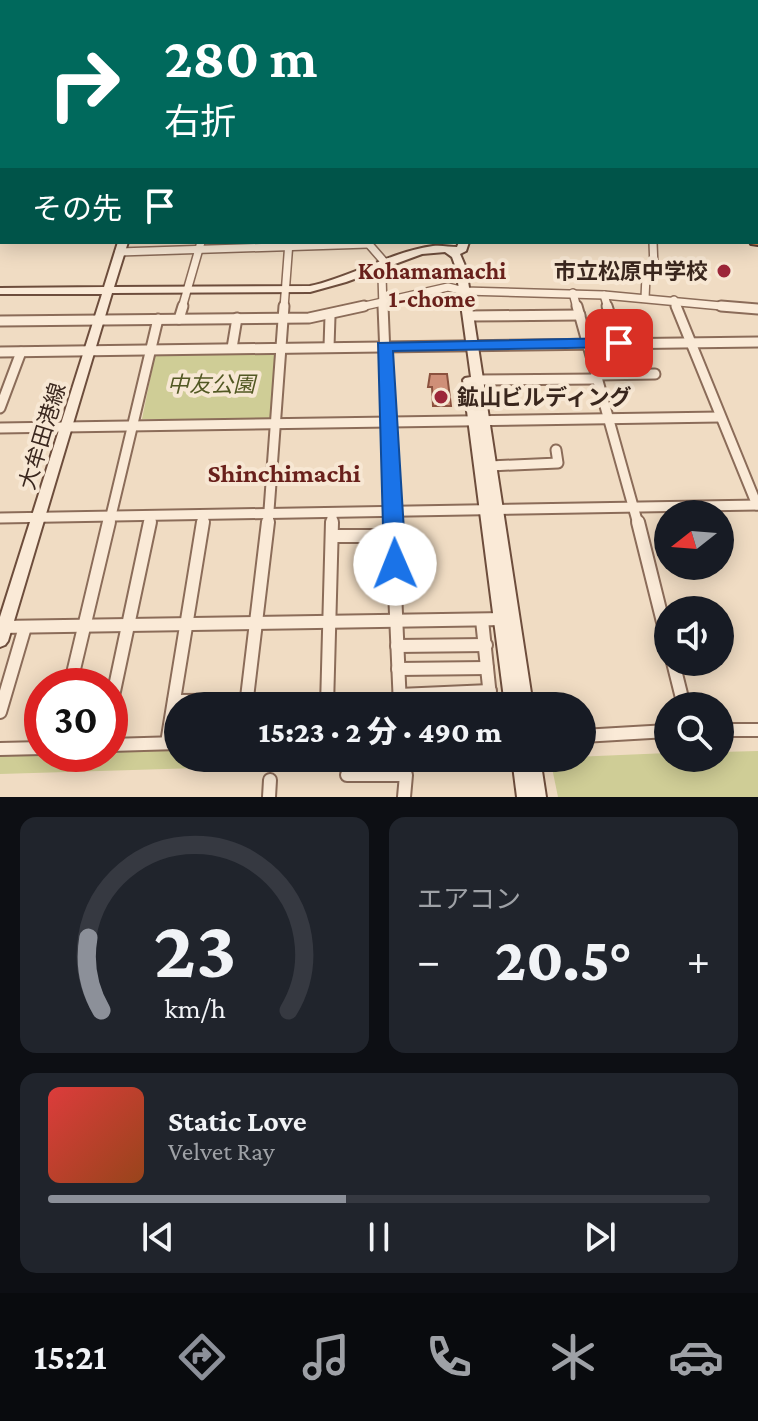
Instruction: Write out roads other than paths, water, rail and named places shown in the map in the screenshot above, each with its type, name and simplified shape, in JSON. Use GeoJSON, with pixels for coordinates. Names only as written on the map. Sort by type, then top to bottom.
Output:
{"type":"FeatureCollection","features":[{"type":"Feature","properties":{"kind":"street"},"geometry":{"type":"LineString","coordinates":[[179,319],[195,251],[200,244]]}},
{"type":"Feature","properties":{"kind":"street"},"geometry":{"type":"LineString","coordinates":[[121,247],[195,251],[328,244]]}},
{"type":"Feature","properties":{"kind":"street"},"geometry":{"type":"LineString","coordinates":[[368,244],[381,269],[384,300],[399,692]]}},
{"type":"Feature","properties":{"kind":"street"},"geometry":{"type":"LineString","coordinates":[[0,293],[287,291],[337,287],[439,244]]}},
{"type":"Feature","properties":{"kind":"street"},"geometry":{"type":"LineString","coordinates":[[431,250],[453,253],[462,249],[463,244]]}},
{"type":"Feature","properties":{"kind":"street"},"geometry":{"type":"LineString","coordinates":[[645,298],[646,276],[654,268],[653,244]]}},
{"type":"Feature","properties":{"kind":"street"},"geometry":{"type":"LineString","coordinates":[[247,692],[269,514],[289,245]]}},
{"type":"Feature","properties":{"kind":"street","name":"大牟田港線"},"geometry":{"type":"LineString","coordinates":[[0,641],[121,247]]}},
{"type":"Feature","properties":{"kind":"street"},"geometry":{"type":"LineString","coordinates":[[453,253],[515,675],[520,692]]}},
{"type":"Feature","properties":{"kind":"street"},"geometry":{"type":"LineString","coordinates":[[460,289],[468,316],[468,345],[477,380],[479,420],[490,466],[493,510]]}},
{"type":"Feature","properties":{"kind":"street"},"geometry":{"type":"LineString","coordinates":[[0,321],[330,316],[384,300],[460,289],[604,295],[758,309]]}},
{"type":"Feature","properties":{"kind":"street"},"geometry":{"type":"LineString","coordinates":[[573,293],[656,596]]}},
{"type":"Feature","properties":{"kind":"street"},"geometry":{"type":"LineString","coordinates":[[604,295],[619,343],[622,374]]}},
{"type":"Feature","properties":{"kind":"street"},"geometry":{"type":"LineString","coordinates":[[0,518],[757,505],[674,300]]}},
{"type":"Feature","properties":{"kind":"street"},"geometry":{"type":"LineString","coordinates":[[468,316],[580,315]]}},
{"type":"Feature","properties":{"kind":"street"},"geometry":{"type":"LineString","coordinates":[[329,347],[330,316]]}},
{"type":"Feature","properties":{"kind":"street"},"geometry":{"type":"LineString","coordinates":[[232,348],[237,318]]}},
{"type":"Feature","properties":{"kind":"street"},"geometry":{"type":"LineString","coordinates":[[74,668],[158,319]]}},
{"type":"Feature","properties":{"kind":"street"},"geometry":{"type":"LineString","coordinates":[[0,352],[758,342]]}},
{"type":"Feature","properties":{"kind":"street"},"geometry":{"type":"LineString","coordinates":[[0,408],[21,352]]}},
{"type":"Feature","properties":{"kind":"street"},"geometry":{"type":"LineString","coordinates":[[477,380],[655,374]]}},
{"type":"Feature","properties":{"kind":"street"},"geometry":{"type":"LineString","coordinates":[[0,428],[720,417]]}},
{"type":"Feature","properties":{"kind":"street"},"geometry":{"type":"LineString","coordinates":[[490,466],[558,463],[556,450]]}},
{"type":"Feature","properties":{"kind":"street"},"geometry":{"type":"LineString","coordinates":[[327,692],[332,513]]}},
{"type":"Feature","properties":{"kind":"street"},"geometry":{"type":"LineString","coordinates":[[175,692],[204,515]]}},
{"type":"Feature","properties":{"kind":"street"},"geometry":{"type":"LineString","coordinates":[[118,668],[151,516]]}},
{"type":"Feature","properties":{"kind":"street"},"geometry":{"type":"LineString","coordinates":[[332,536],[395,536]]}},
{"type":"Feature","properties":{"kind":"street"},"geometry":{"type":"LineString","coordinates":[[2,627],[507,619]]}},
{"type":"Feature","properties":{"kind":"street"},"geometry":{"type":"LineString","coordinates":[[480,692],[490,691],[482,620]]}},
{"type":"Feature","properties":{"kind":"street"},"geometry":{"type":"LineString","coordinates":[[0,712],[25,627]]}},
{"type":"Feature","properties":{"kind":"street"},"geometry":{"type":"LineString","coordinates":[[397,646],[486,645]]}},
{"type":"Feature","properties":{"kind":"street"},"geometry":{"type":"LineString","coordinates":[[398,669],[515,675]]}},
{"type":"Feature","properties":{"kind":"street"},"geometry":{"type":"LineString","coordinates":[[514,692],[515,675]]}},
{"type":"Feature","properties":{"kind":"street"},"geometry":{"type":"LineString","coordinates":[[734,730],[758,730]]}},
{"type":"Feature","properties":{"kind":"street"},"geometry":{"type":"LineString","coordinates":[[596,735],[654,732]]}},
{"type":"Feature","properties":{"kind":"street"},"geometry":{"type":"LineString","coordinates":[[128,744],[164,743]]}},
{"type":"Feature","properties":{"kind":"street"},"geometry":{"type":"LineString","coordinates":[[0,749],[24,748]]}},
{"type":"Feature","properties":{"kind":"street"},"geometry":{"type":"LineString","coordinates":[[355,772],[347,775],[406,775],[404,797]]}},
{"type":"Feature","properties":{"kind":"street"},"geometry":{"type":"LineString","coordinates":[[522,772],[526,797]]}},
{"type":"Feature","properties":{"kind":"street"},"geometry":{"type":"LineString","coordinates":[[534,772],[537,797]]}},
{"type":"Feature","properties":{"kind":"street"},"geometry":{"type":"LineString","coordinates":[[269,797],[270,780]]}},
{"type":"Feature","properties":{"kind":"place","name":"市立松原中学校"},"geometry":{"type":"Point","coordinates":[724,271]}},
{"type":"Feature","properties":{"kind":"place","name":"鉱山ビルディング"},"geometry":{"type":"Point","coordinates":[441,397]}},
{"type":"Feature","properties":{"kind":"district","name":"Kohamamachi 1-chome"},"geometry":{"type":"Point","coordinates":[432,285]}},
{"type":"Feature","properties":{"kind":"district","name":"Shinchimachi"},"geometry":{"type":"Point","coordinates":[284,473]}},
{"type":"Feature","properties":{"kind":"park label","name":"中友公園"},"geometry":{"type":"Point","coordinates":[211,384]}}]}
